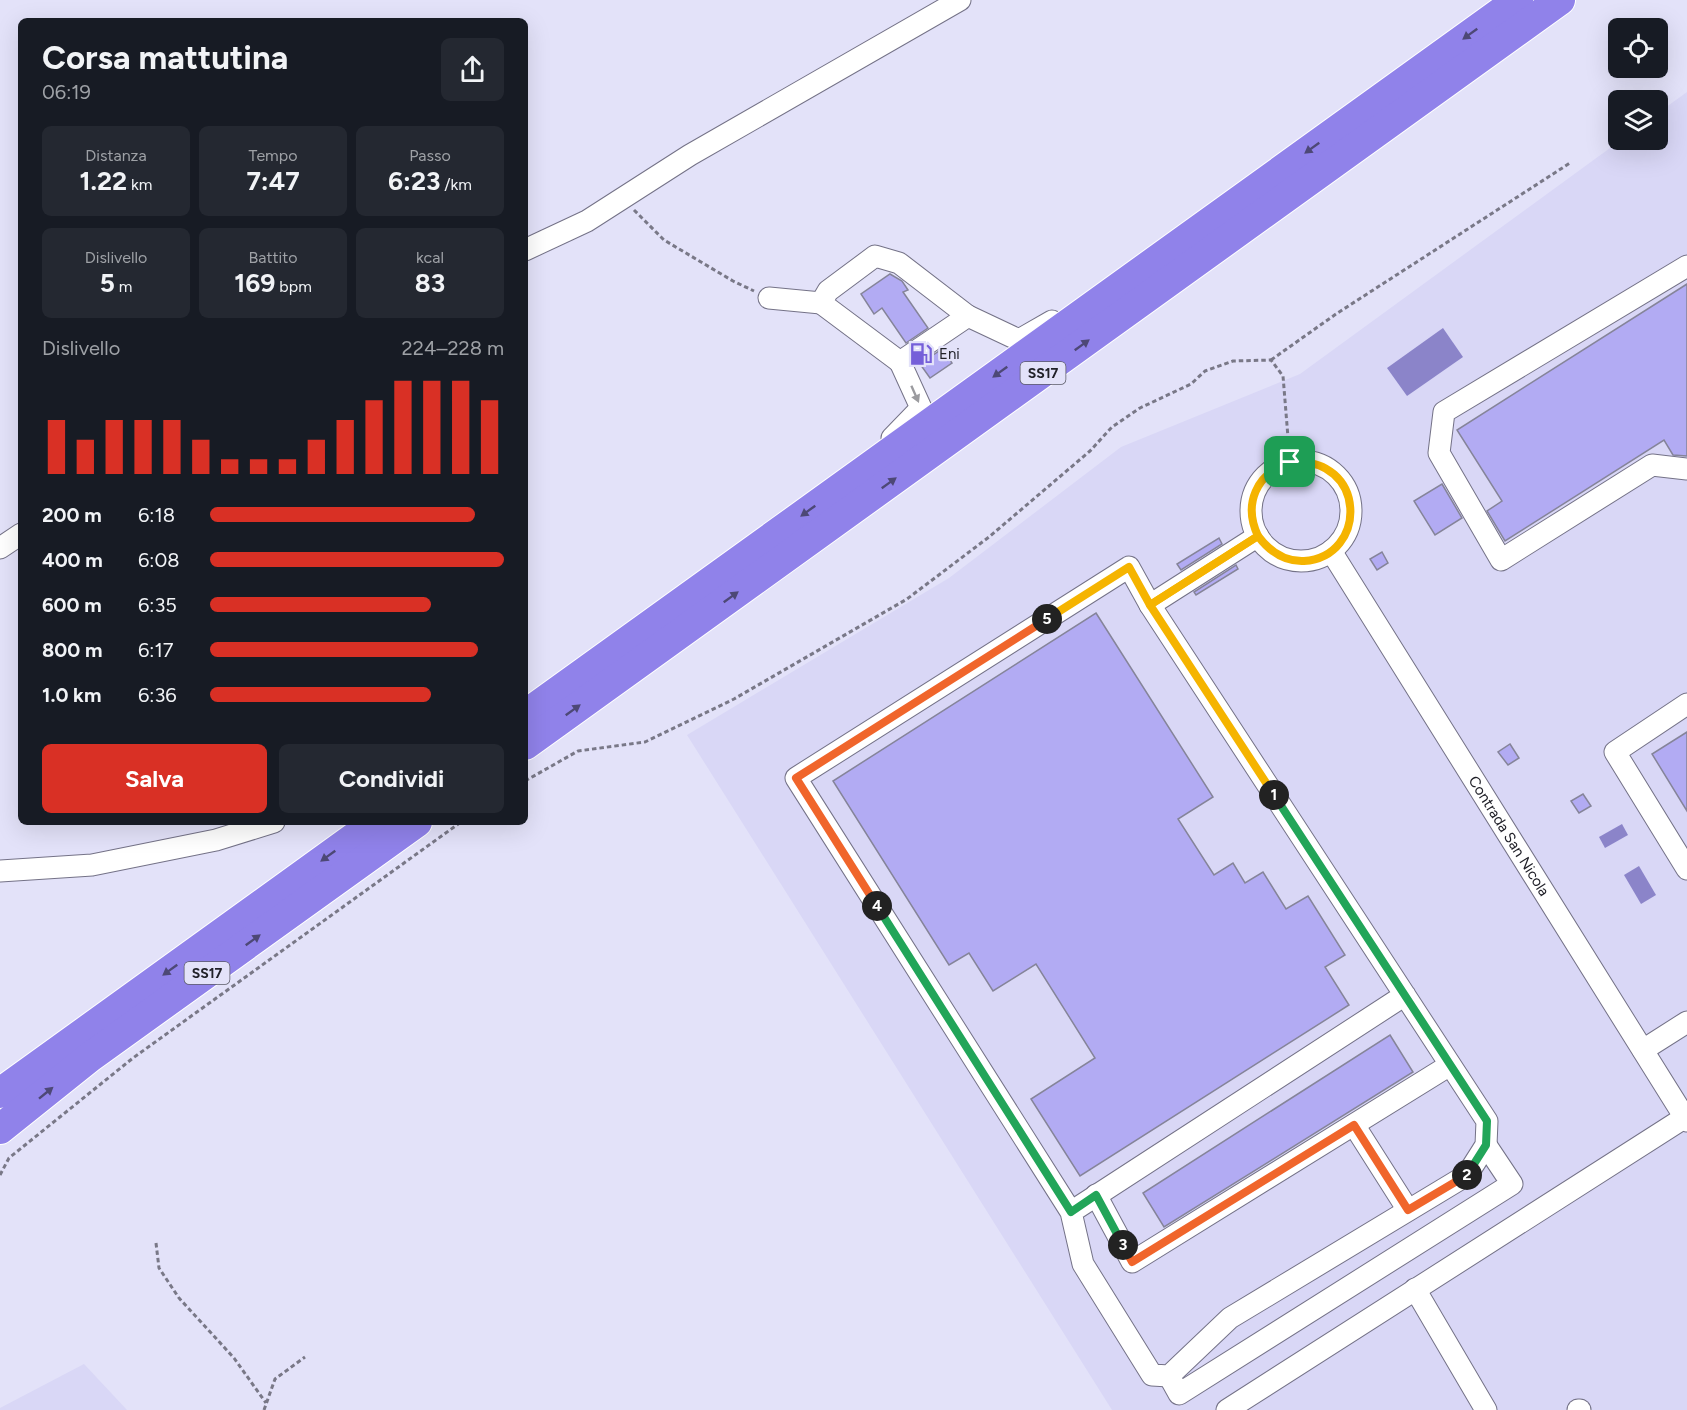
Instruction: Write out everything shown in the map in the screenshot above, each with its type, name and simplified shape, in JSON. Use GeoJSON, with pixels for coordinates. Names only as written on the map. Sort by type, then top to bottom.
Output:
{"type":"FeatureCollection","features":[{"type":"Feature","properties":{"kind":"highway","name":"SS17"},"geometry":{"type":"LineString","coordinates":[[528,713],[1518,0]]}},
{"type":"Feature","properties":{"kind":"highway","name":"SS17"},"geometry":{"type":"LineString","coordinates":[[528,743],[1560,0]]}},
{"type":"Feature","properties":{"kind":"highway","name":"SS17"},"geometry":{"type":"LineString","coordinates":[[0,1093],[372,825]]}},
{"type":"Feature","properties":{"kind":"highway","name":"SS17"},"geometry":{"type":"LineString","coordinates":[[0,1129],[90,1057],[413,825]]}},
{"type":"Feature","properties":{"kind":"street"},"geometry":{"type":"LineString","coordinates":[[528,249],[587,221],[690,155],[960,0]]}},
{"type":"Feature","properties":{"kind":"street"},"geometry":{"type":"LineString","coordinates":[[821,303],[828,291],[875,256],[899,263],[968,316],[1019,340],[1139,273]]}},
{"type":"Feature","properties":{"kind":"street"},"geometry":{"type":"LineString","coordinates":[[1687,266],[1444,412],[1439,453],[1501,560],[1652,465],[1687,469]]}},
{"type":"Feature","properties":{"kind":"street"},"geometry":{"type":"LineString","coordinates":[[770,298],[821,303],[900,362],[921,408],[850,481]]}},
{"type":"Feature","properties":{"kind":"street"},"geometry":{"type":"LineString","coordinates":[[900,362],[968,316]]}},
{"type":"Feature","properties":{"kind":"street"},"geometry":{"type":"LineString","coordinates":[[1305,460],[1320,464],[1333,472],[1343,483],[1349,497],[1350,519],[1342,540],[1331,551],[1309,560],[1291,560],[1275,554],[1258,536],[1251,514],[1255,491],[1269,472],[1290,462],[1305,460]]}},
{"type":"Feature","properties":{"kind":"street"},"geometry":{"type":"LineString","coordinates":[[0,548],[18,536]]}},
{"type":"Feature","properties":{"kind":"street"},"geometry":{"type":"LineString","coordinates":[[1150,605],[1258,536]]}},
{"type":"Feature","properties":{"kind":"street","name":"Contrada San Nicola"},"geometry":{"type":"LineString","coordinates":[[1331,551],[1686,1118]]}},
{"type":"Feature","properties":{"kind":"street"},"geometry":{"type":"LineString","coordinates":[[1129,567],[1150,605],[1405,995],[1487,1121],[1486,1145],[1467,1175],[1230,1318],[1169,1376],[1152,1375],[1083,1264],[1071,1212],[796,778],[1129,567]]}},
{"type":"Feature","properties":{"kind":"street"},"geometry":{"type":"LineString","coordinates":[[1687,704],[1615,752],[1687,869]]}},
{"type":"Feature","properties":{"kind":"street"},"geometry":{"type":"LineString","coordinates":[[0,871],[92,865],[216,840],[264,825]]}},
{"type":"Feature","properties":{"kind":"street"},"geometry":{"type":"LineString","coordinates":[[1071,1212],[1405,995]]}},
{"type":"Feature","properties":{"kind":"street"},"geometry":{"type":"LineString","coordinates":[[1642,1050],[1687,1022]]}},
{"type":"Feature","properties":{"kind":"street"},"geometry":{"type":"LineString","coordinates":[[1096,1195],[1132,1262],[1450,1065]]}},
{"type":"Feature","properties":{"kind":"street"},"geometry":{"type":"LineString","coordinates":[[1227,1410],[1686,1118]]}},
{"type":"Feature","properties":{"kind":"street"},"geometry":{"type":"LineString","coordinates":[[1354,1125],[1408,1210]]}},
{"type":"Feature","properties":{"kind":"street"},"geometry":{"type":"LineString","coordinates":[[1169,1376],[1179,1394],[1512,1184],[1486,1145]]}},
{"type":"Feature","properties":{"kind":"street"},"geometry":{"type":"LineString","coordinates":[[1415,1289],[1486,1410]]}},
{"type":"Feature","properties":{"kind":"path"},"geometry":{"type":"LineString","coordinates":[[528,779],[578,752],[645,742],[734,699],[907,599],[989,537],[1090,451],[1112,427],[1140,408],[1191,384],[1205,370],[1233,361],[1270,360],[1336,314],[1570,163]]}},
{"type":"Feature","properties":{"kind":"path"},"geometry":{"type":"LineString","coordinates":[[622,198],[664,240],[733,281],[770,298]]}},
{"type":"Feature","properties":{"kind":"path"},"geometry":{"type":"LineString","coordinates":[[1270,360],[1283,376],[1290,462]]}},
{"type":"Feature","properties":{"kind":"path"},"geometry":{"type":"LineString","coordinates":[[0,1174],[9,1158],[133,1058],[457,825]]}},
{"type":"Feature","properties":{"kind":"path"},"geometry":{"type":"LineString","coordinates":[[156,1243],[159,1268],[179,1298],[234,1359],[266,1403]]}},
{"type":"Feature","properties":{"kind":"path"},"geometry":{"type":"LineString","coordinates":[[264,1410],[274,1379],[305,1357]]}},
{"type":"Feature","properties":{"kind":"shaded area"},"geometry":{"type":"Polygon","coordinates":[[[1687,92],[1687,1410],[1112,1410],[687,735],[949,578],[1121,447],[1300,374],[1608,149],[1668,150],[1668,106],[1687,92]]]}},
{"type":"Feature","properties":{"kind":"shaded area"},"geometry":{"type":"Polygon","coordinates":[[[1443,328],[1463,357],[1407,396],[1387,368],[1443,328]]]}},
{"type":"Feature","properties":{"kind":"shaded area"},"geometry":{"type":"Polygon","coordinates":[[[1622,824],[1628,835],[1605,848],[1599,837],[1622,824]]]}},
{"type":"Feature","properties":{"kind":"shaded area"},"geometry":{"type":"Polygon","coordinates":[[[1639,866],[1656,895],[1641,904],[1624,875],[1639,866]]]}},
{"type":"Feature","properties":{"kind":"shaded area"},"geometry":{"type":"Polygon","coordinates":[[[84,1364],[127,1410],[0,1410],[0,1408],[84,1364]]]}},
{"type":"Feature","properties":{"kind":"building"},"geometry":{"type":"Polygon","coordinates":[[[890,274],[902,281],[908,290],[903,292],[928,328],[906,343],[882,308],[874,314],[861,294],[890,274]]]}},
{"type":"Feature","properties":{"kind":"building"},"geometry":{"type":"Polygon","coordinates":[[[1687,284],[1687,456],[1673,455],[1664,440],[1505,541],[1487,511],[1502,501],[1457,430],[1687,284]]]}},
{"type":"Feature","properties":{"kind":"building"},"geometry":{"type":"Polygon","coordinates":[[[942,349],[952,363],[930,378],[920,364],[942,349]]]}},
{"type":"Feature","properties":{"kind":"building"},"geometry":{"type":"Polygon","coordinates":[[[1442,484],[1462,518],[1435,535],[1414,501],[1442,484]]]}},
{"type":"Feature","properties":{"kind":"building"},"geometry":{"type":"Polygon","coordinates":[[[1219,538],[1222,544],[1181,570],[1177,564],[1219,538]]]}},
{"type":"Feature","properties":{"kind":"building"},"geometry":{"type":"Polygon","coordinates":[[[1382,552],[1388,563],[1377,570],[1370,559],[1382,552]]]}},
{"type":"Feature","properties":{"kind":"building"},"geometry":{"type":"Polygon","coordinates":[[[1236,565],[1238,569],[1196,595],[1194,592],[1236,565]]]}},
{"type":"Feature","properties":{"kind":"building"},"geometry":{"type":"Polygon","coordinates":[[[1096,613],[1213,797],[1178,819],[1214,875],[1233,863],[1245,883],[1263,872],[1286,909],[1308,896],[1345,955],[1325,967],[1349,1005],[1080,1176],[1031,1099],[1095,1058],[1036,964],[993,991],[969,953],[949,965],[833,781],[1096,613]]]}},
{"type":"Feature","properties":{"kind":"building"},"geometry":{"type":"Polygon","coordinates":[[[1687,732],[1687,811],[1652,754],[1687,732]]]}},
{"type":"Feature","properties":{"kind":"building"},"geometry":{"type":"Polygon","coordinates":[[[1510,744],[1519,758],[1508,765],[1498,752],[1510,744]]]}},
{"type":"Feature","properties":{"kind":"building"},"geometry":{"type":"Polygon","coordinates":[[[1583,794],[1591,806],[1579,813],[1571,801],[1583,794]]]}},
{"type":"Feature","properties":{"kind":"building"},"geometry":{"type":"Polygon","coordinates":[[[1390,1035],[1413,1072],[1164,1227],[1143,1193],[1390,1035]]]}},
{"type":"Feature","properties":{"kind":"place","name":"Eni"},"geometry":{"type":"Point","coordinates":[921,354]}},
{"type":"Feature","properties":{"kind":"route"},"geometry":{"type":"LineString","coordinates":[[1290,462],[1279,465],[1269,472],[1255,491],[1251,514],[1258,536],[1150,605],[1487,1121],[1486,1145],[1467,1175],[1408,1210],[1354,1125],[1132,1262],[1096,1195],[1071,1212],[796,778],[1129,567],[1150,605],[1204,571],[1258,536],[1265,546],[1286,559],[1309,560],[1331,551],[1342,540],[1349,527],[1351,512],[1349,497],[1343,483],[1333,472],[1320,464],[1305,460],[1290,462]]}}]}
